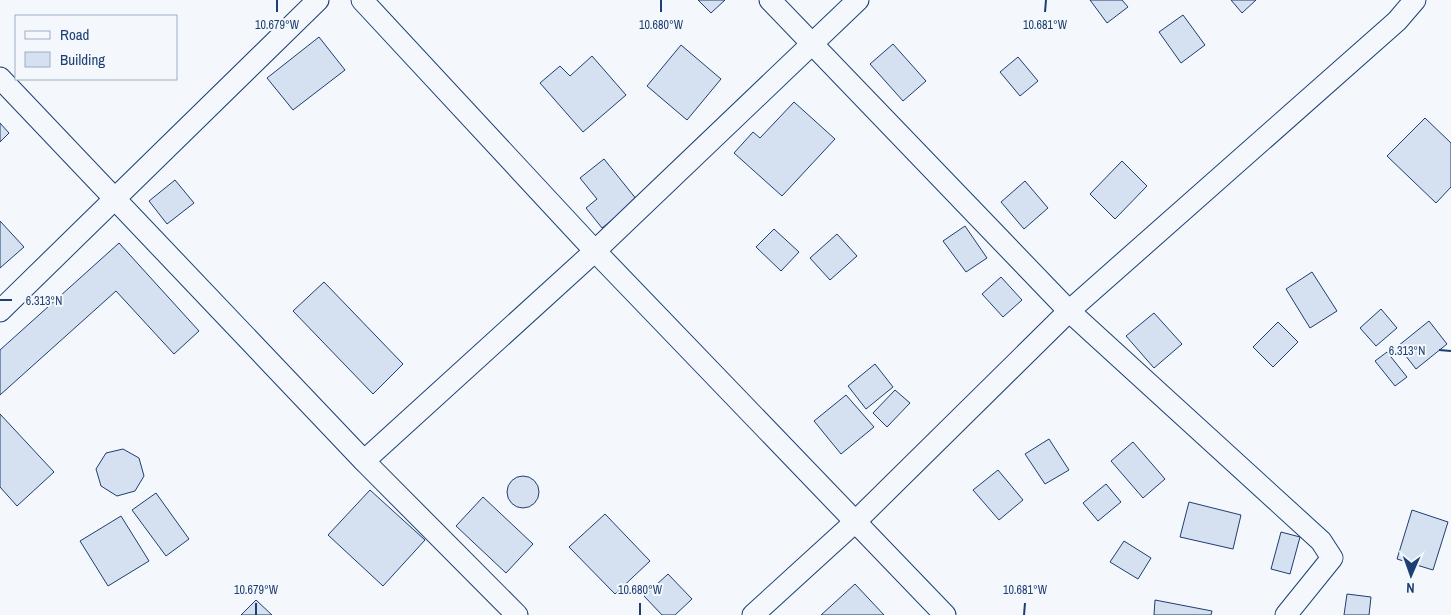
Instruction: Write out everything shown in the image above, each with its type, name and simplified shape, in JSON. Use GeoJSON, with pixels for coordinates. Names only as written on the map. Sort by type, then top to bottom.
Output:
{"type":"FeatureCollection","features":[{"type":"Feature","properties":{"kind":"street"},"geometry":{"type":"LineString","coordinates":[[0,312],[318,0]]}},
{"type":"Feature","properties":{"kind":"street"},"geometry":{"type":"LineString","coordinates":[[362,0],[595,251],[945,615]]}},
{"type":"Feature","properties":{"kind":"street"},"geometry":{"type":"LineString","coordinates":[[770,0],[1069,311],[1321,541],[1332,558],[1286,615]]}},
{"type":"Feature","properties":{"kind":"street"},"geometry":{"type":"LineString","coordinates":[[364,461],[595,251],[858,0]]}},
{"type":"Feature","properties":{"kind":"street"},"geometry":{"type":"LineString","coordinates":[[753,615],[855,522],[1069,311],[1397,21],[1415,0]]}},
{"type":"Feature","properties":{"kind":"street"},"geometry":{"type":"LineString","coordinates":[[0,78],[364,461],[517,615]]}},
{"type":"Feature","properties":{"kind":"building"},"geometry":{"type":"Polygon","coordinates":[[[698,0],[725,0],[711,13],[698,0]]]}},
{"type":"Feature","properties":{"kind":"building"},"geometry":{"type":"Polygon","coordinates":[[[1090,0],[1122,0],[1128,7],[1107,23],[1090,0]]]}},
{"type":"Feature","properties":{"kind":"building"},"geometry":{"type":"Polygon","coordinates":[[[1231,0],[1256,0],[1242,13],[1231,0]]]}},
{"type":"Feature","properties":{"kind":"building"},"geometry":{"type":"Polygon","coordinates":[[[1183,15],[1205,45],[1181,63],[1159,32],[1183,15]]]}},
{"type":"Feature","properties":{"kind":"building"},"geometry":{"type":"Polygon","coordinates":[[[319,37],[345,70],[293,110],[267,78],[319,37]]]}},
{"type":"Feature","properties":{"kind":"building"},"geometry":{"type":"Polygon","coordinates":[[[893,44],[926,81],[903,101],[870,64],[893,44]]]}},
{"type":"Feature","properties":{"kind":"building"},"geometry":{"type":"Polygon","coordinates":[[[681,45],[721,79],[687,120],[647,86],[681,45]]]}},
{"type":"Feature","properties":{"kind":"building"},"geometry":{"type":"Polygon","coordinates":[[[592,56],[626,95],[583,132],[540,83],[560,66],[570,76],[592,56]]]}},
{"type":"Feature","properties":{"kind":"building"},"geometry":{"type":"Polygon","coordinates":[[[1018,57],[1038,81],[1020,96],[1000,72],[1018,57]]]}},
{"type":"Feature","properties":{"kind":"building"},"geometry":{"type":"Polygon","coordinates":[[[794,102],[835,139],[782,196],[734,153],[753,132],[760,138],[794,102]]]}},
{"type":"Feature","properties":{"kind":"building"},"geometry":{"type":"Polygon","coordinates":[[[1425,118],[1451,143],[1451,187],[1436,203],[1387,156],[1425,118]]]}},
{"type":"Feature","properties":{"kind":"building"},"geometry":{"type":"Polygon","coordinates":[[[0,123],[9,133],[0,142],[0,123]]]}},
{"type":"Feature","properties":{"kind":"building"},"geometry":{"type":"Polygon","coordinates":[[[604,159],[637,200],[602,228],[586,208],[597,199],[580,178],[604,159]]]}},
{"type":"Feature","properties":{"kind":"building"},"geometry":{"type":"Polygon","coordinates":[[[1122,161],[1147,186],[1115,219],[1090,194],[1122,161]]]}},
{"type":"Feature","properties":{"kind":"building"},"geometry":{"type":"Polygon","coordinates":[[[175,180],[194,203],[167,224],[149,201],[175,180]]]}},
{"type":"Feature","properties":{"kind":"building"},"geometry":{"type":"Polygon","coordinates":[[[1025,181],[1048,208],[1024,229],[1001,202],[1025,181]]]}},
{"type":"Feature","properties":{"kind":"building"},"geometry":{"type":"Polygon","coordinates":[[[0,221],[24,247],[0,268],[0,221]]]}},
{"type":"Feature","properties":{"kind":"building"},"geometry":{"type":"Polygon","coordinates":[[[965,226],[987,258],[966,272],[943,241],[965,226]]]}},
{"type":"Feature","properties":{"kind":"building"},"geometry":{"type":"Polygon","coordinates":[[[774,229],[799,252],[781,271],[756,247],[774,229]]]}},
{"type":"Feature","properties":{"kind":"building"},"geometry":{"type":"Polygon","coordinates":[[[837,234],[857,256],[830,280],[810,258],[837,234]]]}},
{"type":"Feature","properties":{"kind":"building"},"geometry":{"type":"Polygon","coordinates":[[[119,243],[199,331],[174,354],[116,291],[0,395],[0,350],[119,243]]]}},
{"type":"Feature","properties":{"kind":"building"},"geometry":{"type":"Polygon","coordinates":[[[1312,272],[1337,311],[1310,328],[1286,289],[1312,272]]]}},
{"type":"Feature","properties":{"kind":"building"},"geometry":{"type":"Polygon","coordinates":[[[1001,277],[1022,300],[1003,317],[982,294],[1001,277]]]}},
{"type":"Feature","properties":{"kind":"building"},"geometry":{"type":"Polygon","coordinates":[[[324,282],[403,364],[373,394],[293,311],[324,282]]]}},
{"type":"Feature","properties":{"kind":"building"},"geometry":{"type":"Polygon","coordinates":[[[1381,309],[1397,328],[1376,346],[1360,328],[1381,309]]]}},
{"type":"Feature","properties":{"kind":"building"},"geometry":{"type":"Polygon","coordinates":[[[1154,313],[1182,344],[1154,368],[1126,336],[1154,313]]]}},
{"type":"Feature","properties":{"kind":"building"},"geometry":{"type":"Polygon","coordinates":[[[1429,321],[1447,344],[1416,369],[1398,346],[1429,321]]]}},
{"type":"Feature","properties":{"kind":"building"},"geometry":{"type":"Polygon","coordinates":[[[1278,322],[1298,342],[1273,367],[1253,347],[1278,322]]]}},
{"type":"Feature","properties":{"kind":"building"},"geometry":{"type":"Polygon","coordinates":[[[1387,352],[1407,377],[1395,386],[1375,361],[1387,352]]]}},
{"type":"Feature","properties":{"kind":"building"},"geometry":{"type":"Polygon","coordinates":[[[875,364],[893,387],[866,409],[848,386],[875,364]]]}},
{"type":"Feature","properties":{"kind":"building"},"geometry":{"type":"Polygon","coordinates":[[[895,390],[910,403],[887,427],[873,413],[895,390]]]}},
{"type":"Feature","properties":{"kind":"building"},"geometry":{"type":"Polygon","coordinates":[[[846,395],[874,427],[841,454],[814,421],[846,395]]]}},
{"type":"Feature","properties":{"kind":"building"},"geometry":{"type":"Polygon","coordinates":[[[0,414],[54,472],[17,506],[0,487],[0,414]]]}},
{"type":"Feature","properties":{"kind":"building"},"geometry":{"type":"Polygon","coordinates":[[[1049,439],[1069,470],[1045,484],[1025,454],[1049,439]]]}},
{"type":"Feature","properties":{"kind":"building"},"geometry":{"type":"Polygon","coordinates":[[[1133,442],[1165,479],[1143,498],[1111,461],[1133,442]]]}},
{"type":"Feature","properties":{"kind":"building"},"geometry":{"type":"Polygon","coordinates":[[[123,449],[139,458],[144,476],[135,491],[117,496],[101,486],[96,469],[106,453],[123,449]]]}},
{"type":"Feature","properties":{"kind":"building"},"geometry":{"type":"Polygon","coordinates":[[[998,470],[1023,500],[999,520],[973,490],[998,470]]]}},
{"type":"Feature","properties":{"kind":"building"},"geometry":{"type":"Polygon","coordinates":[[[523,476],[529,477],[534,481],[538,486],[538,498],[534,503],[529,507],[523,508],[517,507],[512,503],[508,498],[507,492],[508,486],[512,481],[517,477],[523,476]]]}},
{"type":"Feature","properties":{"kind":"building"},"geometry":{"type":"Polygon","coordinates":[[[1106,484],[1121,502],[1098,521],[1083,503],[1106,484]]]}},
{"type":"Feature","properties":{"kind":"building"},"geometry":{"type":"Polygon","coordinates":[[[370,490],[425,540],[383,586],[328,535],[370,490]]]}},
{"type":"Feature","properties":{"kind":"building"},"geometry":{"type":"Polygon","coordinates":[[[156,493],[189,539],[166,556],[132,510],[156,493]]]}},
{"type":"Feature","properties":{"kind":"building"},"geometry":{"type":"Polygon","coordinates":[[[483,497],[533,544],[506,573],[456,526],[483,497]]]}},
{"type":"Feature","properties":{"kind":"building"},"geometry":{"type":"Polygon","coordinates":[[[1189,502],[1241,515],[1233,549],[1180,537],[1189,502]]]}},
{"type":"Feature","properties":{"kind":"building"},"geometry":{"type":"Polygon","coordinates":[[[1412,510],[1448,522],[1433,570],[1397,559],[1412,510]]]}},
{"type":"Feature","properties":{"kind":"building"},"geometry":{"type":"Polygon","coordinates":[[[605,514],[650,561],[615,594],[569,547],[605,514]]]}},
{"type":"Feature","properties":{"kind":"building"},"geometry":{"type":"Polygon","coordinates":[[[121,516],[149,561],[108,586],[80,541],[121,516]]]}},
{"type":"Feature","properties":{"kind":"building"},"geometry":{"type":"Polygon","coordinates":[[[1281,532],[1300,537],[1290,574],[1271,569],[1281,532]]]}},
{"type":"Feature","properties":{"kind":"building"},"geometry":{"type":"Polygon","coordinates":[[[1124,541],[1151,558],[1138,579],[1110,562],[1124,541]]]}},
{"type":"Feature","properties":{"kind":"building"},"geometry":{"type":"Polygon","coordinates":[[[668,574],[692,599],[675,615],[662,615],[644,596],[668,574]]]}},
{"type":"Feature","properties":{"kind":"building"},"geometry":{"type":"Polygon","coordinates":[[[855,584],[884,615],[821,615],[855,584]]]}},
{"type":"Feature","properties":{"kind":"building"},"geometry":{"type":"Polygon","coordinates":[[[1347,594],[1371,597],[1369,615],[1344,615],[1347,594]]]}},
{"type":"Feature","properties":{"kind":"building"},"geometry":{"type":"Polygon","coordinates":[[[256,600],[272,615],[241,615],[256,600]]]}},
{"type":"Feature","properties":{"kind":"building"},"geometry":{"type":"Polygon","coordinates":[[[1155,600],[1212,611],[1211,615],[1154,615],[1155,600]]]}}]}
